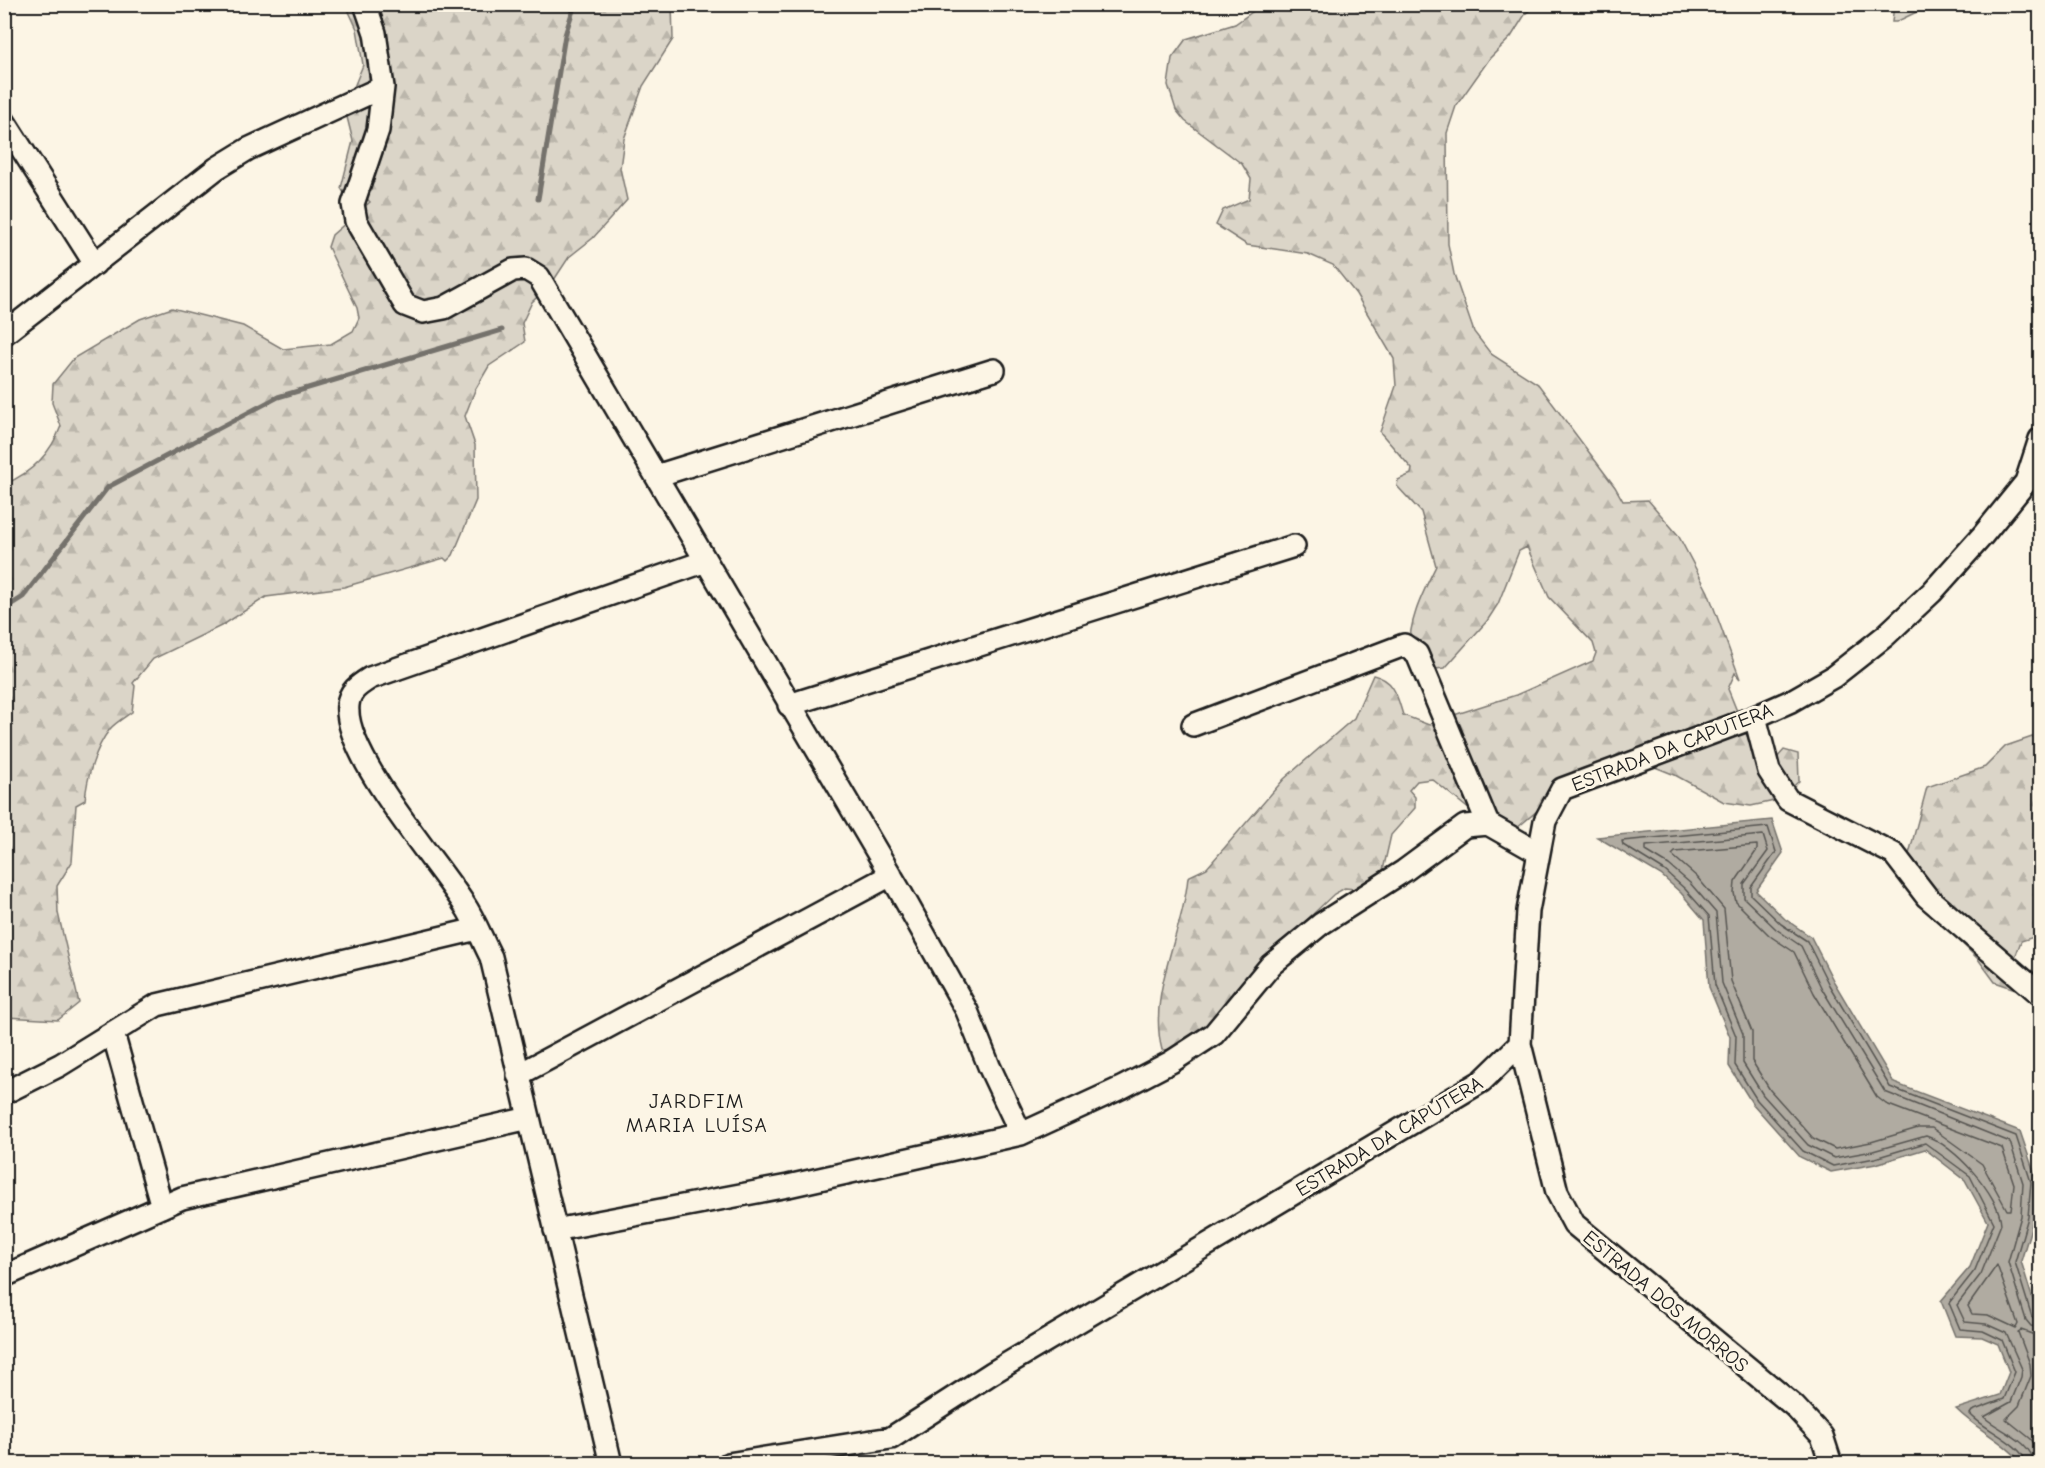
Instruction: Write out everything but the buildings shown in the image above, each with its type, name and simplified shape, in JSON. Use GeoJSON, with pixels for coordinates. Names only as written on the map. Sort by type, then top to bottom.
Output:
{"type":"FeatureCollection","features":[{"type":"Feature","properties":{"kind":"street"},"geometry":{"type":"LineString","coordinates":[[365,4],[375,33],[383,87],[378,130],[353,204],[356,221],[405,306],[423,312],[444,308],[513,270],[526,269],[539,277],[789,705],[891,874],[967,1011],[989,1066],[1021,1134]]}},
{"type":"Feature","properties":{"kind":"street"},"geometry":{"type":"LineString","coordinates":[[4,334],[217,168],[240,154],[383,87]]}},
{"type":"Feature","properties":{"kind":"street"},"geometry":{"type":"LineString","coordinates":[[4,121],[95,264]]}},
{"type":"Feature","properties":{"kind":"street"},"geometry":{"type":"LineString","coordinates":[[656,476],[994,370]]}},
{"type":"Feature","properties":{"kind":"street","name":"ESTRADA DA CAPUTERA"},"geometry":{"type":"LineString","coordinates":[[728,1464],[891,1438],[992,1373],[1482,1081],[1520,1044],[1528,911],[1545,821],[1562,789],[1755,717],[1791,701],[1833,676],[1885,636],[1932,592],[2026,482],[2040,440]]}},
{"type":"Feature","properties":{"kind":"street"},"geometry":{"type":"LineString","coordinates":[[789,705],[1294,546]]}},
{"type":"Feature","properties":{"kind":"street"},"geometry":{"type":"LineString","coordinates":[[611,1464],[491,957],[465,905],[375,779],[352,730],[348,705],[353,689],[370,678],[706,561]]}},
{"type":"Feature","properties":{"kind":"street"},"geometry":{"type":"LineString","coordinates":[[1193,725],[1404,645],[1417,654],[1488,824]]}},
{"type":"Feature","properties":{"kind":"street"},"geometry":{"type":"LineString","coordinates":[[1755,717],[1769,771],[1788,800],[1894,854],[1927,897],[2040,994]]}},
{"type":"Feature","properties":{"kind":"street"},"geometry":{"type":"LineString","coordinates":[[555,1230],[788,1186],[1021,1134],[1124,1088],[1171,1062],[1214,1034],[1271,965],[1321,924],[1404,871],[1465,826],[1488,824],[1539,853]]}},
{"type":"Feature","properties":{"kind":"street"},"geometry":{"type":"LineString","coordinates":[[518,1075],[891,874]]}},
{"type":"Feature","properties":{"kind":"street"},"geometry":{"type":"LineString","coordinates":[[4,1093],[60,1065],[157,1005],[477,929]]}},
{"type":"Feature","properties":{"kind":"street"},"geometry":{"type":"LineString","coordinates":[[113,1033],[162,1207]]}},
{"type":"Feature","properties":{"kind":"street","name":"ESTRADA DOS MORROS"},"geometry":{"type":"LineString","coordinates":[[1520,1044],[1557,1192],[1574,1224],[1794,1406],[1822,1436],[1831,1464]]}},
{"type":"Feature","properties":{"kind":"street"},"geometry":{"type":"LineString","coordinates":[[4,1276],[182,1198],[529,1118]]}},
{"type":"Feature","properties":{"kind":"green space"},"geometry":{"type":"Polygon","coordinates":[[[1894,4],[1931,5],[1892,22],[1894,4]]]}},
{"type":"Feature","properties":{"kind":"green space"},"geometry":{"type":"Polygon","coordinates":[[[346,5],[672,5],[673,39],[643,86],[624,139],[620,168],[627,200],[593,238],[569,257],[552,283],[532,302],[522,323],[525,342],[489,366],[475,390],[465,416],[475,445],[476,500],[453,555],[447,561],[444,558],[344,587],[266,597],[223,625],[153,659],[133,683],[135,686],[132,712],[110,729],[96,754],[85,800],[76,805],[72,862],[57,886],[58,913],[79,1003],[58,1020],[6,1017],[5,1020],[5,484],[32,468],[57,436],[61,426],[52,403],[53,384],[74,358],[140,319],[172,308],[243,326],[283,349],[331,344],[353,331],[359,318],[357,308],[328,247],[332,235],[370,202],[366,198],[348,199],[341,188],[353,141],[345,109],[363,65],[357,29],[346,5]]]}},
{"type":"Feature","properties":{"kind":"green space"},"geometry":{"type":"Polygon","coordinates":[[[1262,5],[1537,5],[1526,13],[1511,37],[1490,58],[1456,106],[1447,133],[1448,244],[1454,274],[1474,332],[1491,354],[1538,384],[1623,501],[1648,500],[1678,535],[1708,592],[1740,679],[1735,673],[1728,689],[1758,763],[1766,770],[1784,750],[1798,754],[1799,781],[1779,800],[1751,806],[1724,802],[1675,775],[1620,753],[1564,788],[1517,828],[1493,829],[1432,779],[1417,781],[1409,790],[1415,797],[1415,808],[1391,835],[1381,879],[1366,890],[1345,888],[1334,894],[1248,976],[1232,999],[1209,1023],[1177,1049],[1162,1050],[1159,1007],[1162,985],[1180,920],[1188,877],[1207,868],[1284,779],[1354,718],[1373,675],[1391,685],[1397,695],[1403,715],[1429,725],[1444,715],[1454,715],[1516,695],[1593,661],[1596,653],[1593,643],[1549,597],[1527,547],[1519,551],[1498,604],[1487,621],[1445,668],[1435,669],[1410,658],[1410,634],[1413,622],[1436,566],[1421,512],[1397,486],[1398,480],[1411,474],[1412,469],[1380,432],[1396,386],[1394,359],[1356,294],[1333,265],[1308,254],[1247,245],[1216,225],[1223,210],[1249,199],[1251,179],[1242,164],[1185,121],[1176,110],[1168,85],[1172,58],[1186,39],[1235,24],[1262,5]]]}},
{"type":"Feature","properties":{"kind":"green space"},"geometry":{"type":"Polygon","coordinates":[[[2040,736],[2040,935],[2021,941],[2013,963],[2027,993],[1995,982],[1978,959],[1915,898],[1905,869],[1927,787],[1985,767],[2006,746],[2040,736]]]}},
{"type":"Feature","properties":{"kind":"water"},"geometry":{"type":"Polygon","coordinates":[[[1772,820],[1783,853],[1756,891],[1785,919],[1811,937],[1834,982],[1894,1083],[2020,1131],[2037,1181],[2034,1218],[2021,1261],[2040,1323],[2040,1463],[2022,1463],[1956,1409],[2000,1395],[2009,1372],[1998,1344],[1982,1337],[1955,1336],[1941,1301],[1970,1267],[1988,1222],[1965,1180],[1925,1149],[1876,1164],[1831,1172],[1800,1157],[1752,1103],[1729,1066],[1730,1037],[1709,987],[1704,920],[1681,893],[1661,875],[1597,837],[1772,820]]]}},
{"type":"Feature","properties":{"kind":"waterway"},"geometry":{"type":"LineString","coordinates":[[538,199],[565,35],[575,4]]}},
{"type":"Feature","properties":{"kind":"waterway"},"geometry":{"type":"LineString","coordinates":[[4,609],[23,597],[108,487],[278,397],[502,330]]}},
{"type":"Feature","properties":{"kind":"district","name":"JARDFIM MARIA LUÍSA"},"geometry":{"type":"Point","coordinates":[697,1113]}}]}
